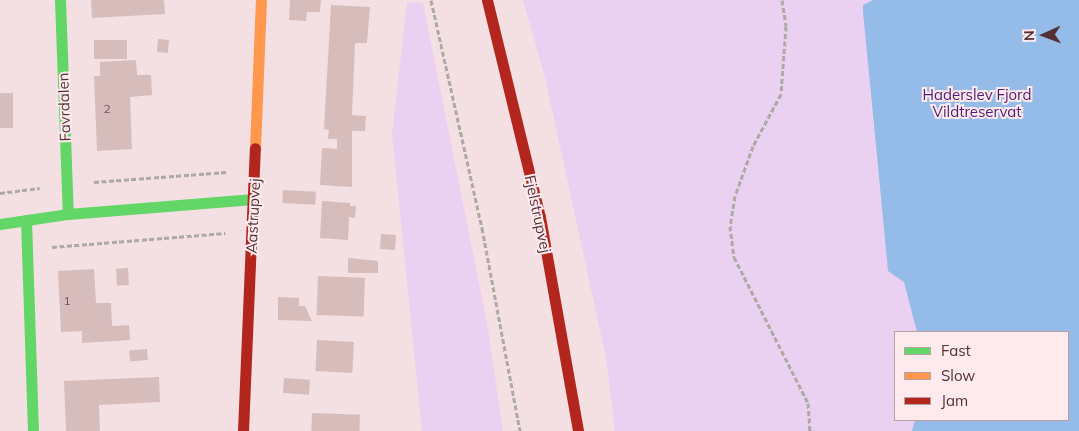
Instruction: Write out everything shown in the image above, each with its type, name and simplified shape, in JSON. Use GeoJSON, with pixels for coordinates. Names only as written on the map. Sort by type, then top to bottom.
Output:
{"type":"FeatureCollection","features":[{"type":"Feature","properties":{"kind":"street","name":"Favrdalen"},"geometry":{"type":"LineString","coordinates":[[60,0],[68,214]]}},
{"type":"Feature","properties":{"kind":"street","name":"Aastrupvej"},"geometry":{"type":"LineString","coordinates":[[243,431],[261,0]]}},
{"type":"Feature","properties":{"kind":"street","name":"Fjelstrupvej"},"geometry":{"type":"LineString","coordinates":[[487,0],[540,217],[578,431]]}},
{"type":"Feature","properties":{"kind":"street"},"geometry":{"type":"LineString","coordinates":[[0,224],[68,214],[254,199]]}},
{"type":"Feature","properties":{"kind":"street"},"geometry":{"type":"LineString","coordinates":[[26,220],[34,431]]}},
{"type":"Feature","properties":{"kind":"path"},"geometry":{"type":"LineString","coordinates":[[431,0],[482,228],[520,431]]}},
{"type":"Feature","properties":{"kind":"path"},"geometry":{"type":"LineString","coordinates":[[782,0],[786,26],[781,94],[753,146],[735,196],[730,226],[734,257],[808,403],[810,431]]}},
{"type":"Feature","properties":{"kind":"path"},"geometry":{"type":"LineString","coordinates":[[0,194],[67,184],[230,172]]}},
{"type":"Feature","properties":{"kind":"path"},"geometry":{"type":"LineString","coordinates":[[27,249],[226,232]]}},
{"type":"Feature","properties":{"kind":"green space"},"geometry":{"type":"Polygon","coordinates":[[[523,0],[1079,0],[1079,431],[615,431],[606,358],[544,73],[523,0]],[[869,2],[870,93],[888,271],[869,2]]]}},
{"type":"Feature","properties":{"kind":"green space"},"geometry":{"type":"Polygon","coordinates":[[[407,2],[423,3],[487,323],[503,431],[422,431],[392,134],[407,2]]]}},
{"type":"Feature","properties":{"kind":"water","name":"Haderslev Fjord Vildtreservat"},"geometry":{"type":"Polygon","coordinates":[[[873,0],[1079,0],[1079,431],[912,431],[915,421],[1069,421],[1069,331],[917,331],[904,282],[888,271],[863,5],[873,0]]]}},
{"type":"Feature","properties":{"kind":"building"},"geometry":{"type":"Polygon","coordinates":[[[91,0],[164,0],[165,14],[92,18],[91,0]]]}},
{"type":"Feature","properties":{"kind":"building"},"geometry":{"type":"Polygon","coordinates":[[[290,0],[321,0],[320,12],[307,12],[306,21],[289,20],[290,0]]]}},
{"type":"Feature","properties":{"kind":"building"},"geometry":{"type":"Polygon","coordinates":[[[331,5],[370,7],[367,43],[355,43],[352,115],[366,116],[365,131],[352,131],[352,187],[320,185],[322,148],[337,149],[337,139],[328,139],[329,130],[324,129],[331,5]]]}},
{"type":"Feature","properties":{"kind":"building"},"geometry":{"type":"Polygon","coordinates":[[[158,39],[169,40],[168,53],[157,52],[158,39]]]}},
{"type":"Feature","properties":{"kind":"building"},"geometry":{"type":"Polygon","coordinates":[[[94,40],[127,40],[127,59],[94,59],[94,40]]]}},
{"type":"Feature","properties":{"kind":"building"},"geometry":{"type":"Polygon","coordinates":[[[136,60],[137,75],[151,75],[152,95],[130,97],[132,149],[97,151],[94,76],[100,76],[100,62],[136,60]]]}},
{"type":"Feature","properties":{"kind":"building"},"geometry":{"type":"Polygon","coordinates":[[[0,93],[13,93],[13,128],[0,128],[0,93]]]}},
{"type":"Feature","properties":{"kind":"building"},"geometry":{"type":"Polygon","coordinates":[[[283,190],[316,192],[315,205],[282,203],[283,190]]]}},
{"type":"Feature","properties":{"kind":"building"},"geometry":{"type":"Polygon","coordinates":[[[322,201],[350,203],[350,206],[356,206],[355,218],[349,217],[348,240],[320,238],[322,201]]]}},
{"type":"Feature","properties":{"kind":"building"},"geometry":{"type":"Polygon","coordinates":[[[381,234],[396,235],[395,250],[380,249],[381,234]]]}},
{"type":"Feature","properties":{"kind":"building"},"geometry":{"type":"Polygon","coordinates":[[[348,258],[378,261],[378,273],[348,273],[348,258]]]}},
{"type":"Feature","properties":{"kind":"building"},"geometry":{"type":"Polygon","coordinates":[[[128,268],[129,285],[117,286],[116,269],[128,268]]]}},
{"type":"Feature","properties":{"kind":"building"},"geometry":{"type":"Polygon","coordinates":[[[94,269],[96,303],[111,303],[112,326],[129,325],[130,340],[82,343],[82,331],[61,332],[58,271],[94,269]]]}},
{"type":"Feature","properties":{"kind":"building"},"geometry":{"type":"Polygon","coordinates":[[[318,276],[365,278],[364,317],[317,315],[318,276]]]}},
{"type":"Feature","properties":{"kind":"building"},"geometry":{"type":"Polygon","coordinates":[[[278,297],[299,298],[299,306],[305,306],[312,321],[278,320],[278,297]]]}},
{"type":"Feature","properties":{"kind":"building"},"geometry":{"type":"Polygon","coordinates":[[[317,340],[354,342],[352,373],[315,371],[317,340]]]}},
{"type":"Feature","properties":{"kind":"building"},"geometry":{"type":"Polygon","coordinates":[[[147,349],[148,360],[130,362],[129,351],[147,349]]]}},
{"type":"Feature","properties":{"kind":"building"},"geometry":{"type":"Polygon","coordinates":[[[159,377],[160,402],[99,405],[100,431],[66,431],[64,381],[159,377]]]}},
{"type":"Feature","properties":{"kind":"building"},"geometry":{"type":"Polygon","coordinates":[[[284,378],[310,380],[309,395],[283,393],[284,378]]]}},
{"type":"Feature","properties":{"kind":"building"},"geometry":{"type":"Polygon","coordinates":[[[312,413],[360,415],[359,431],[311,431],[312,413]]]}},
{"type":"Feature","properties":{"kind":"traffic: fast"},"geometry":{"type":"LineString","coordinates":[[60,0],[68,214]]}},
{"type":"Feature","properties":{"kind":"traffic: fast"},"geometry":{"type":"LineString","coordinates":[[0,224],[68,214],[253,199]]}},
{"type":"Feature","properties":{"kind":"traffic: fast"},"geometry":{"type":"LineString","coordinates":[[26,220],[33,431]]}},
{"type":"Feature","properties":{"kind":"traffic: slow"},"geometry":{"type":"LineString","coordinates":[[255,148],[261,0]]}},
{"type":"Feature","properties":{"kind":"traffic: jam"},"geometry":{"type":"LineString","coordinates":[[487,0],[540,217],[578,431]]}},
{"type":"Feature","properties":{"kind":"traffic: jam"},"geometry":{"type":"LineString","coordinates":[[243,431],[255,148]]}}]}
